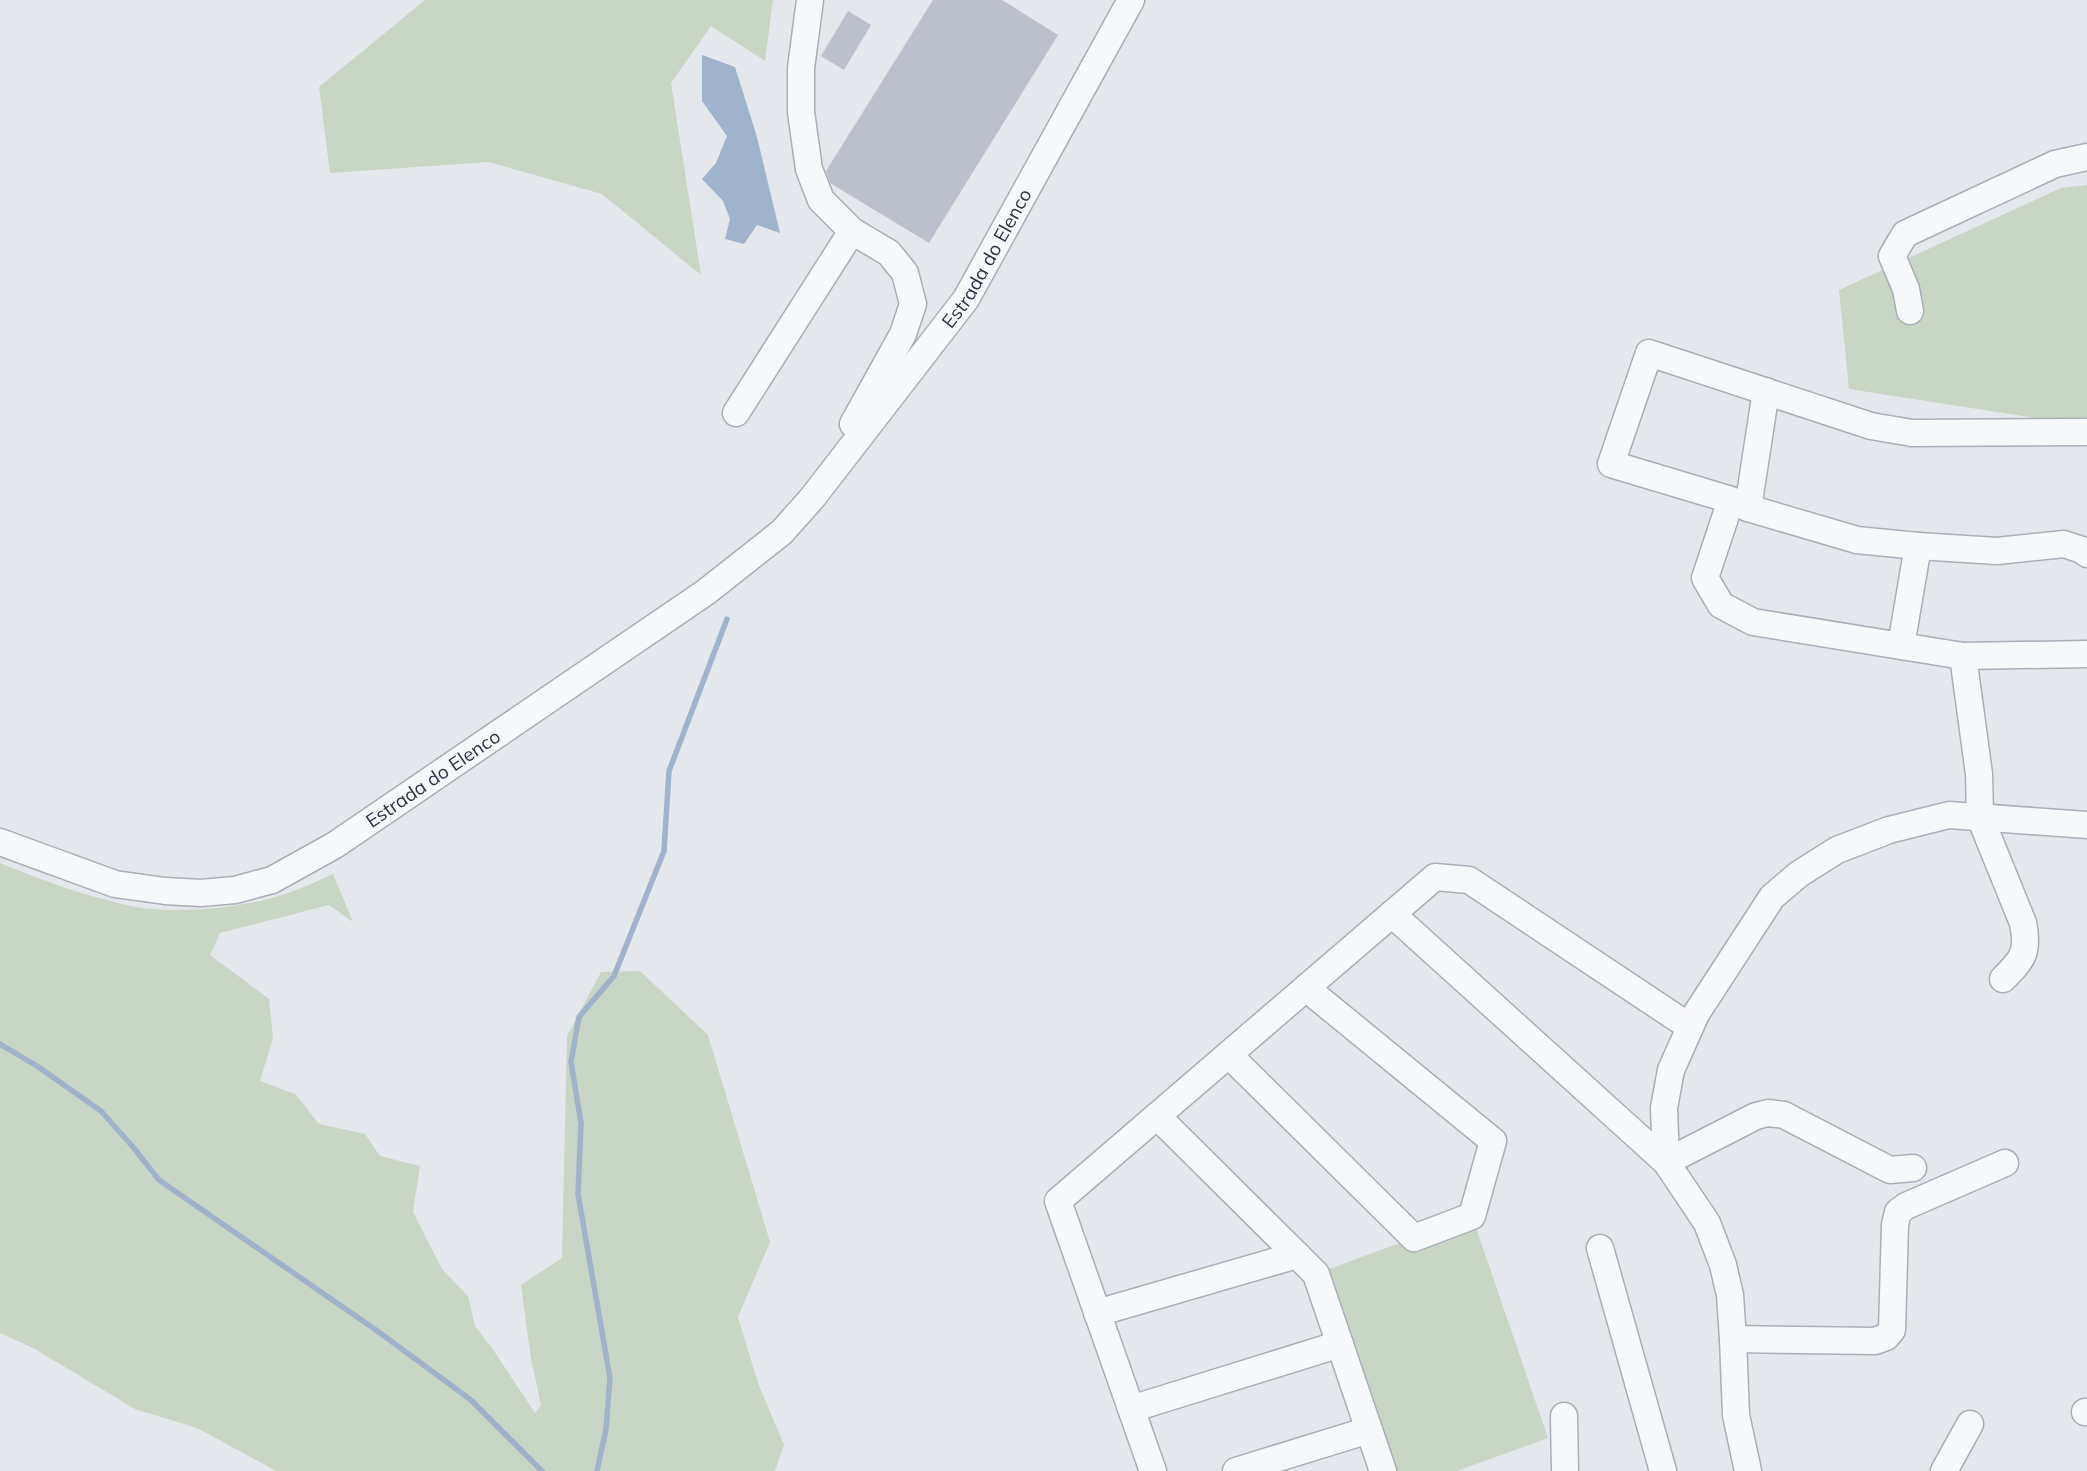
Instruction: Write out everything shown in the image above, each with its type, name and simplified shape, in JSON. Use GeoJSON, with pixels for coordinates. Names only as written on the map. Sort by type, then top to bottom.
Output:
{"type":"FeatureCollection","features":[{"type":"Feature","properties":{"kind":"street","name":"Estrada do Elenco"},"geometry":{"type":"LineString","coordinates":[[810,0],[801,68],[801,112],[809,169],[821,200],[852,231],[889,252],[905,273],[913,304],[903,334],[813,497]]}},
{"type":"Feature","properties":{"kind":"street","name":"Estrada do Elenco"},"geometry":{"type":"LineString","coordinates":[[0,842],[115,884],[165,891],[201,893],[226,891],[272,880],[335,844],[706,592],[782,532],[813,497],[966,299],[1131,0]]}},
{"type":"Feature","properties":{"kind":"street"},"geometry":{"type":"LineString","coordinates":[[1910,311],[1906,289],[1892,256],[1905,234],[2055,164],[2087,157]]}},
{"type":"Feature","properties":{"kind":"street"},"geometry":{"type":"LineString","coordinates":[[736,413],[852,231]]}},
{"type":"Feature","properties":{"kind":"street"},"geometry":{"type":"LineString","coordinates":[[2087,432],[1912,434],[1871,426],[1649,353],[1612,464],[1857,540],[1997,551],[2064,544],[2082,550],[2087,554]]}},
{"type":"Feature","properties":{"kind":"street"},"geometry":{"type":"LineString","coordinates":[[1766,391],[1739,504],[1705,578],[1721,605],[1753,622],[1963,656],[2087,654]]}},
{"type":"Feature","properties":{"kind":"street"},"geometry":{"type":"LineString","coordinates":[[1901,646],[1918,546]]}},
{"type":"Feature","properties":{"kind":"street"},"geometry":{"type":"LineString","coordinates":[[1963,656],[1979,774],[1980,817],[2023,923],[2026,940],[2025,951],[2018,965],[2004,980]]}},
{"type":"Feature","properties":{"kind":"street"},"geometry":{"type":"LineString","coordinates":[[1666,1162],[1664,1108],[1671,1070],[1696,1014],[1772,897],[1799,874],[1837,850],[1889,830],[1950,815],[2087,825]]}},
{"type":"Feature","properties":{"kind":"street"},"geometry":{"type":"LineString","coordinates":[[1153,1471],[1058,1201],[1435,877],[1469,880],[1690,1027]]}},
{"type":"Feature","properties":{"kind":"street"},"geometry":{"type":"LineString","coordinates":[[1392,914],[1666,1162],[1707,1223],[1723,1265],[1730,1295],[1734,1340],[1736,1415],[1748,1471]]}},
{"type":"Feature","properties":{"kind":"street"},"geometry":{"type":"LineString","coordinates":[[1229,1055],[1414,1238],[1472,1216],[1493,1141],[1306,988]]}},
{"type":"Feature","properties":{"kind":"street"},"geometry":{"type":"LineString","coordinates":[[1666,1162],[1756,1116],[1768,1114],[1784,1115],[1890,1170],[1913,1168]]}},
{"type":"Feature","properties":{"kind":"street"},"geometry":{"type":"LineString","coordinates":[[1157,1116],[1316,1274],[1383,1471]]}},
{"type":"Feature","properties":{"kind":"street"},"geometry":{"type":"LineString","coordinates":[[1734,1340],[1875,1341],[1886,1337],[1892,1330],[1895,1225],[1898,1212],[1906,1206],[2005,1163]]}},
{"type":"Feature","properties":{"kind":"street"},"geometry":{"type":"LineString","coordinates":[[1600,1248],[1663,1471]]}},
{"type":"Feature","properties":{"kind":"street"},"geometry":{"type":"LineString","coordinates":[[1097,1313],[1297,1255]]}},
{"type":"Feature","properties":{"kind":"street"},"geometry":{"type":"LineString","coordinates":[[1131,1409],[1340,1344]]}},
{"type":"Feature","properties":{"kind":"street"},"geometry":{"type":"LineString","coordinates":[[1564,1416],[1564,1471]]}},
{"type":"Feature","properties":{"kind":"street"},"geometry":{"type":"LineString","coordinates":[[1944,1471],[1970,1424]]}},
{"type":"Feature","properties":{"kind":"street"},"geometry":{"type":"LineString","coordinates":[[1236,1471],[1369,1430]]}},
{"type":"Feature","properties":{"kind":"green space"},"geometry":{"type":"Polygon","coordinates":[[[425,0],[773,0],[765,61],[711,26],[671,83],[701,275],[602,194],[489,162],[330,173],[319,87],[425,0]]]}},
{"type":"Feature","properties":{"kind":"green space"},"geometry":{"type":"Polygon","coordinates":[[[2087,185],[2087,426],[1849,389],[1839,290],[2061,188],[2087,185]]]}},
{"type":"Feature","properties":{"kind":"green space"},"geometry":{"type":"Polygon","coordinates":[[[0,863],[94,897],[126,905],[165,910],[209,909],[273,898],[333,874],[353,922],[329,905],[220,933],[210,955],[269,999],[273,1038],[260,1081],[295,1094],[319,1124],[365,1134],[380,1156],[420,1166],[413,1212],[442,1269],[468,1296],[475,1326],[492,1348],[535,1413],[541,1405],[531,1359],[521,1285],[562,1258],[567,1036],[601,972],[640,971],[708,1035],[770,1242],[738,1317],[758,1383],[784,1445],[775,1471],[276,1471],[197,1428],[135,1409],[33,1348],[0,1333],[0,863]]]}},
{"type":"Feature","properties":{"kind":"green space"},"geometry":{"type":"Polygon","coordinates":[[[1472,1216],[1548,1438],[1457,1471],[1383,1471],[1316,1274],[1472,1216]]]}},
{"type":"Feature","properties":{"kind":"water"},"geometry":{"type":"Polygon","coordinates":[[[702,55],[735,67],[757,137],[780,233],[757,225],[744,244],[725,239],[730,219],[723,201],[702,179],[716,163],[727,136],[702,101],[702,55]]]}},
{"type":"Feature","properties":{"kind":"building"},"geometry":{"type":"Polygon","coordinates":[[[933,0],[1002,0],[1058,35],[929,243],[830,183],[826,171],[933,0]]]}},
{"type":"Feature","properties":{"kind":"building"},"geometry":{"type":"Polygon","coordinates":[[[848,11],[871,25],[844,70],[821,56],[848,11]]]}},
{"type":"Feature","properties":{"kind":"waterway"},"geometry":{"type":"LineString","coordinates":[[597,1471],[606,1429],[610,1378],[578,1194],[581,1123],[571,1062],[579,1017],[614,976],[664,851],[669,771],[727,619]]}},
{"type":"Feature","properties":{"kind":"waterway"},"geometry":{"type":"LineString","coordinates":[[0,1044],[37,1066],[101,1111],[159,1180],[376,1330],[471,1400],[542,1471]]}}]}
